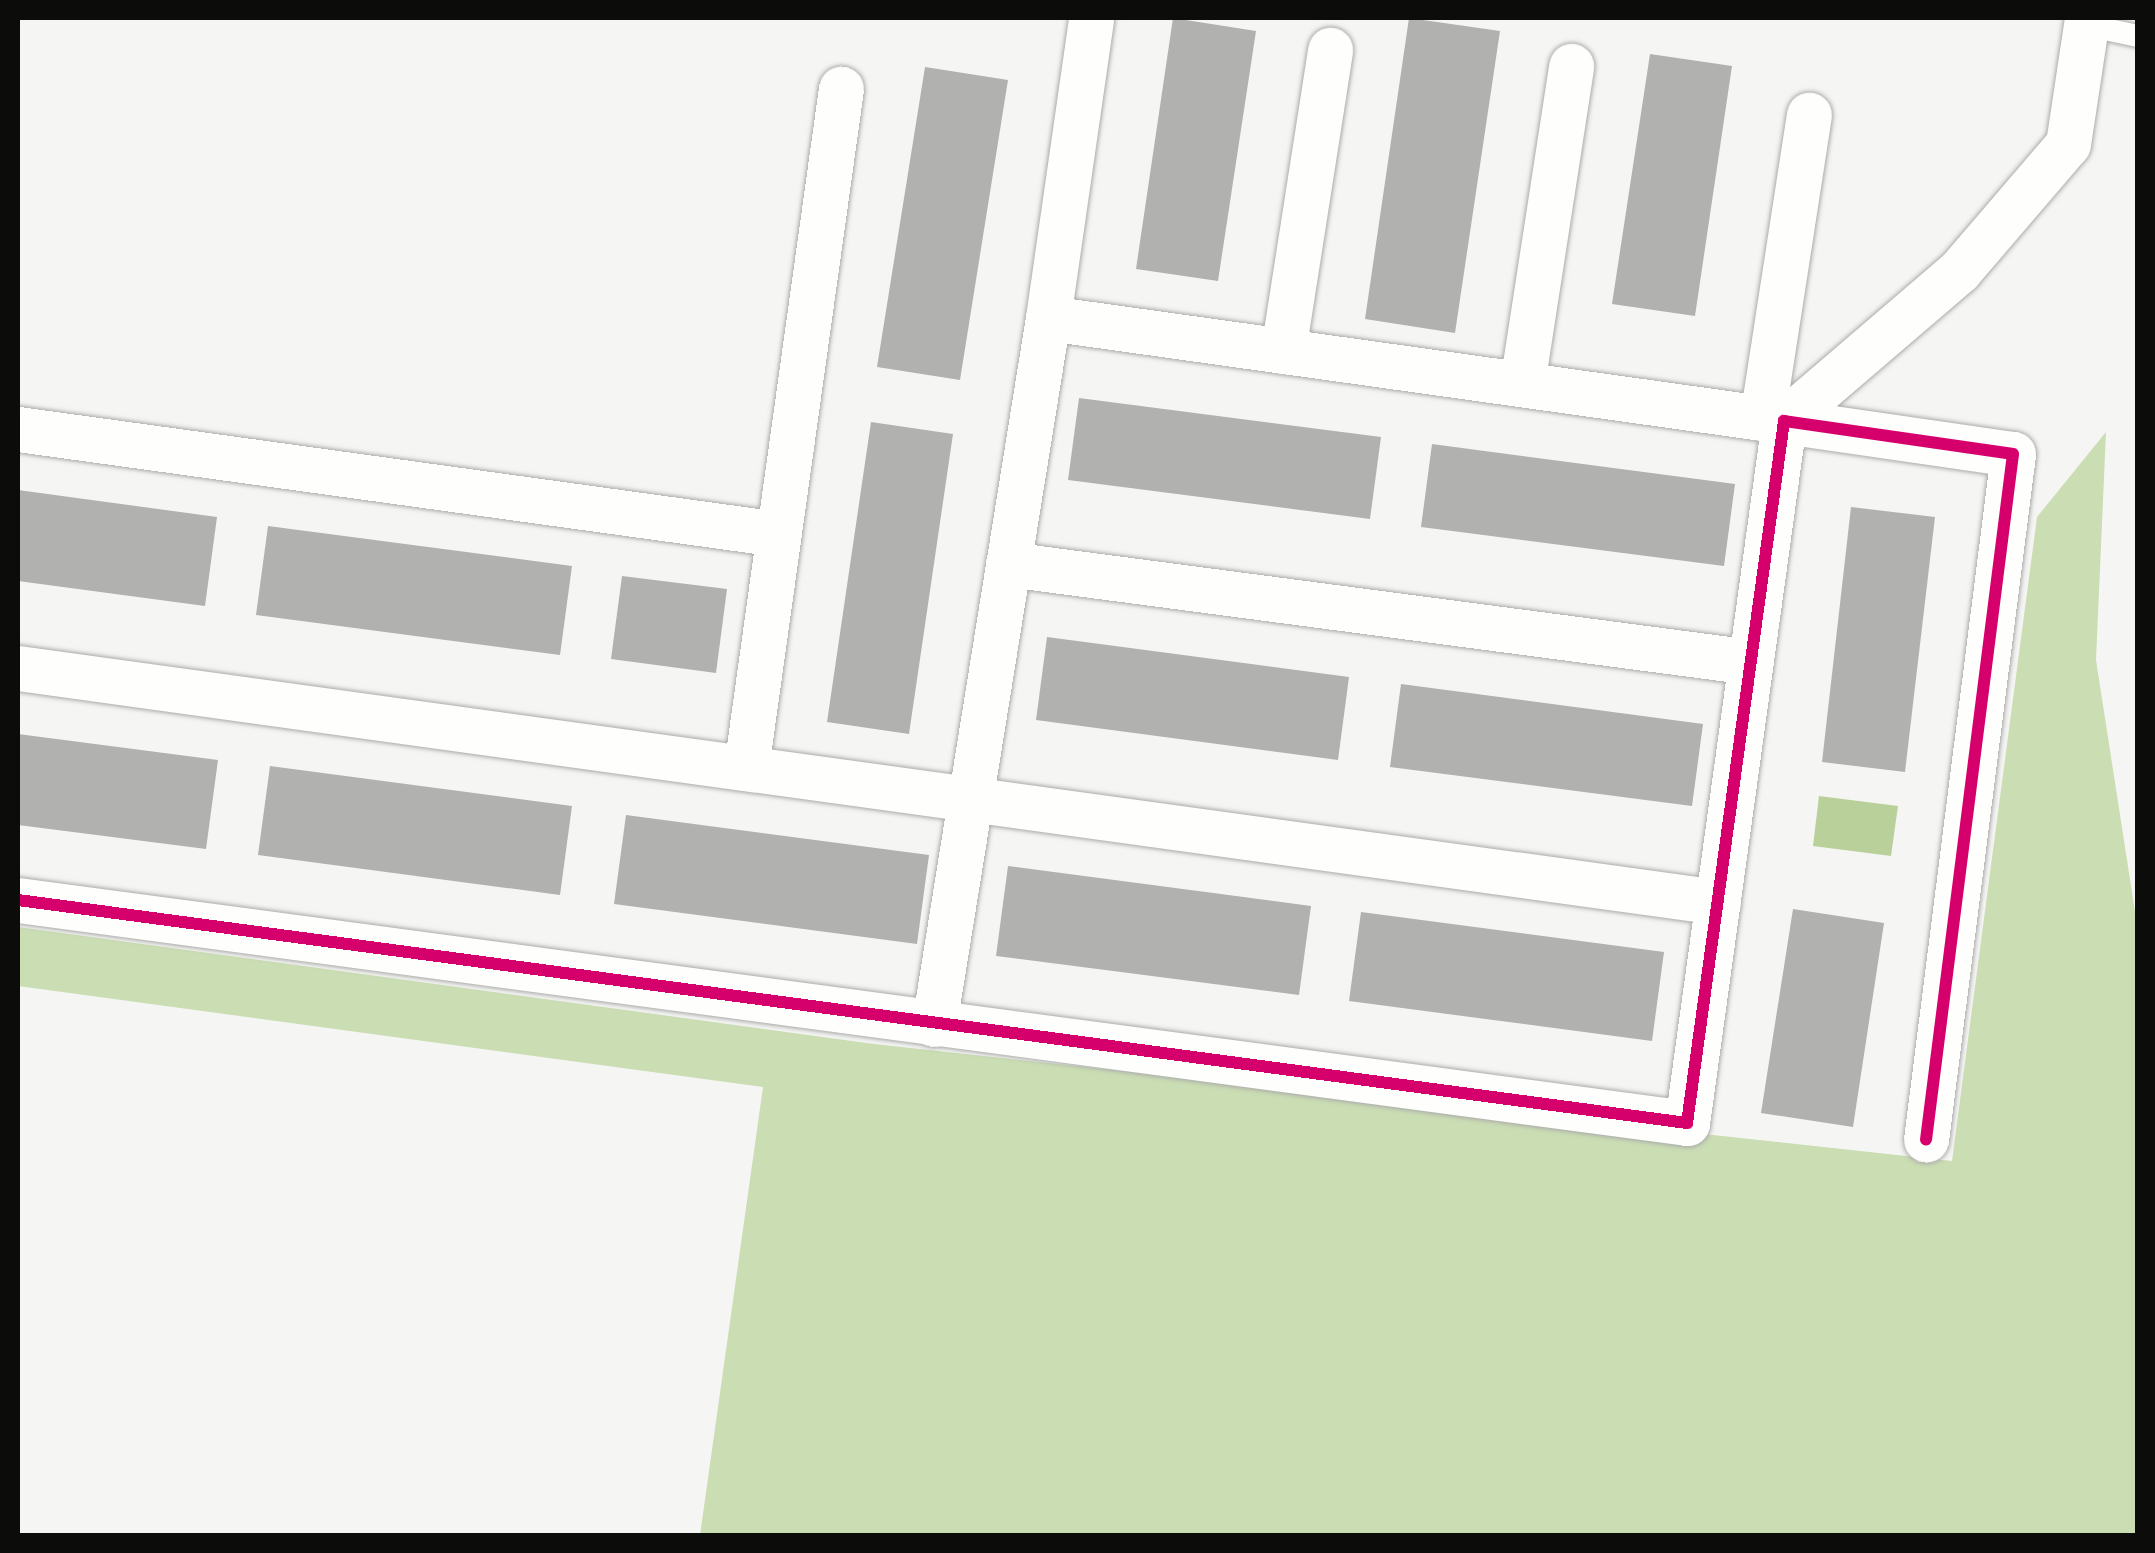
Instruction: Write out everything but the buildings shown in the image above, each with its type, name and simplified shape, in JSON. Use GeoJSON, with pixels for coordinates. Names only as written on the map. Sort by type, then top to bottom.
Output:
{"type":"FeatureCollection","features":[{"type":"Feature","properties":{"kind":"street"},"geometry":{"type":"LineString","coordinates":[[934,1024],[1048,318],[1091,18]]}},
{"type":"Feature","properties":{"kind":"street"},"geometry":{"type":"LineString","coordinates":[[1773,420],[1959,271],[2068,144],[2086,21]]}},
{"type":"Feature","properties":{"kind":"street"},"geometry":{"type":"LineString","coordinates":[[1283,351],[1330,50]]}},
{"type":"Feature","properties":{"kind":"street"},"geometry":{"type":"LineString","coordinates":[[1522,384],[1571,66]]}},
{"type":"Feature","properties":{"kind":"street"},"geometry":{"type":"LineString","coordinates":[[746,768],[842,90]]}},
{"type":"Feature","properties":{"kind":"street"},"geometry":{"type":"LineString","coordinates":[[18,900],[1687,1123],[1751,662],[1773,420],[1809,115]]}},
{"type":"Feature","properties":{"kind":"street"},"geometry":{"type":"LineString","coordinates":[[1048,318],[2013,454],[1926,1140]]}},
{"type":"Feature","properties":{"kind":"street"},"geometry":{"type":"LineString","coordinates":[[18,430],[780,534]]}},
{"type":"Feature","properties":{"kind":"street"},"geometry":{"type":"LineString","coordinates":[[1008,564],[1751,662]]}},
{"type":"Feature","properties":{"kind":"street"},"geometry":{"type":"LineString","coordinates":[[18,668],[746,768],[971,794],[1718,902]]}},
{"type":"Feature","properties":{"kind":"lane"},"geometry":{"type":"LineString","coordinates":[[2086,21],[2138,36]]}},
{"type":"Feature","properties":{"kind":"shaded area"},"geometry":{"type":"Polygon","coordinates":[[[2106,432],[2096,660],[2138,931],[2137,1535],[700,1535],[763,1087],[18,986],[18,927],[874,1044],[1952,1161],[2037,517],[2106,432]]]}},
{"type":"Feature","properties":{"kind":"shaded area"},"geometry":{"type":"Polygon","coordinates":[[[1819,796],[1898,806],[1891,856],[1813,846],[1819,796]]]}},
{"type":"Feature","properties":{"kind":"cycle path"},"geometry":{"type":"LineString","coordinates":[[18,900],[1687,1123],[1784,421],[2013,454],[1926,1140]]}}]}
